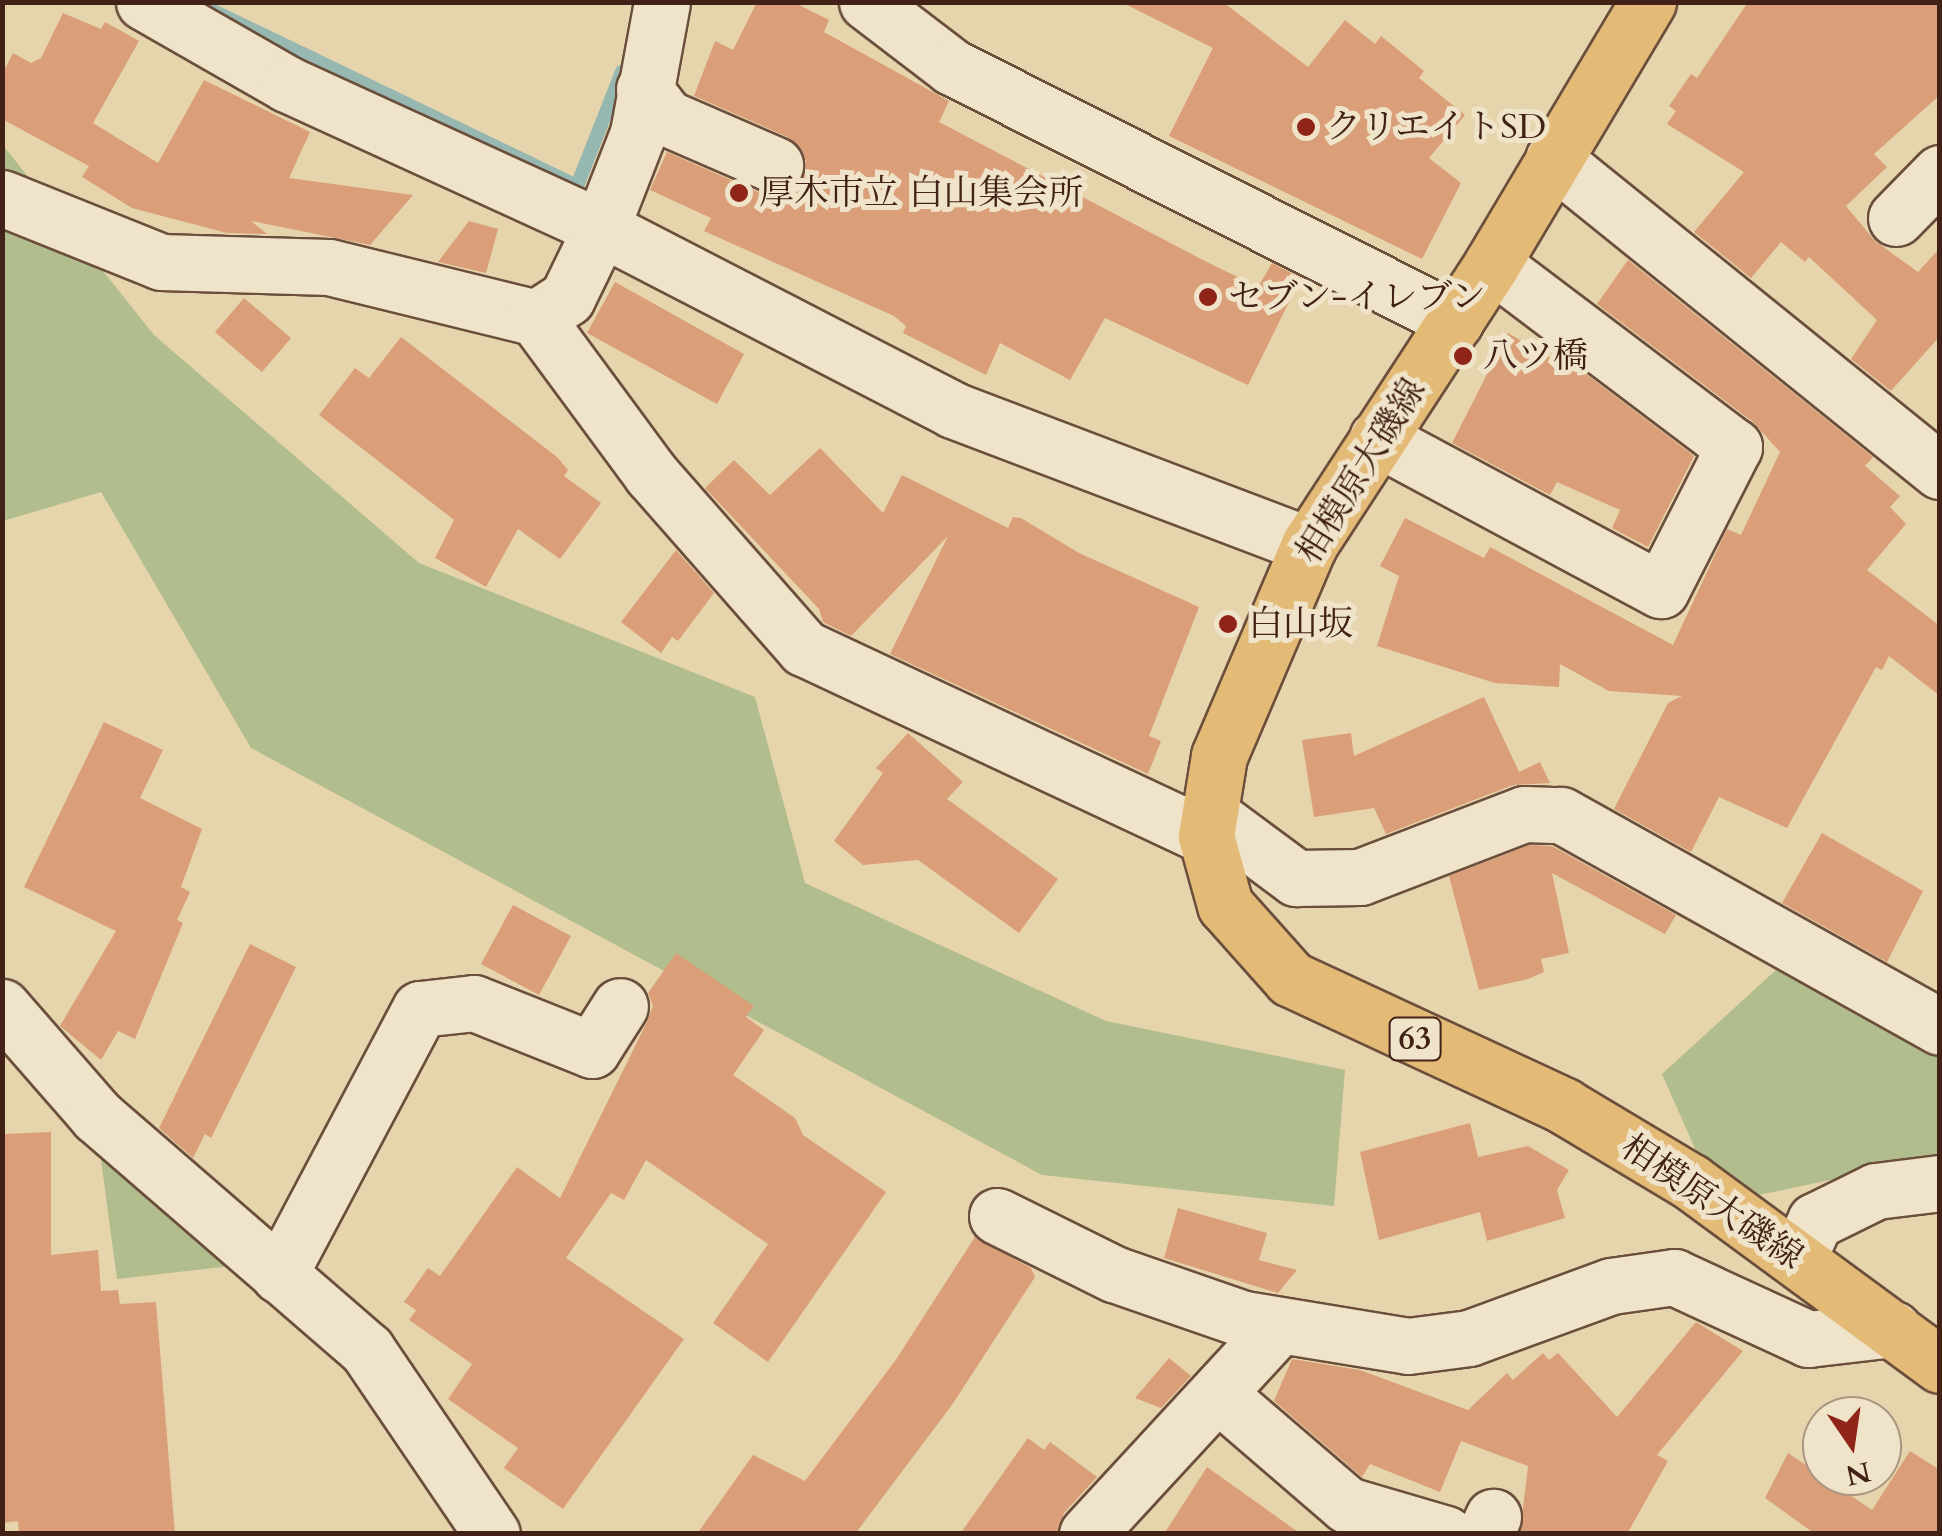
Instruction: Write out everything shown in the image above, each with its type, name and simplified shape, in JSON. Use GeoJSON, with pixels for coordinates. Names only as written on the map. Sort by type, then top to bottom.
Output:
{"type":"FeatureCollection","features":[{"type":"Feature","properties":{"kind":"main road","name":"相模原大磯線"},"geometry":{"type":"LineString","coordinates":[[1648,2],[1492,264],[1309,545],[1225,739],[1206,824],[1225,905],[1290,979],[1564,1106],[1691,1182],[1940,1365]]}},
{"type":"Feature","properties":{"kind":"street"},"geometry":{"type":"LineString","coordinates":[[144,2],[288,84],[601,228],[953,410],[1098,471],[1309,545]]}},
{"type":"Feature","properties":{"kind":"street"},"geometry":{"type":"LineString","coordinates":[[536,318],[567,298],[601,228],[638,133],[662,2]]}},
{"type":"Feature","properties":{"kind":"street"},"geometry":{"type":"LineString","coordinates":[[867,2],[952,67],[1456,321]]}},
{"type":"Feature","properties":{"kind":"street"},"geometry":{"type":"LineString","coordinates":[[644,89],[667,118],[776,165]]}},
{"type":"Feature","properties":{"kind":"street"},"geometry":{"type":"LineString","coordinates":[[1553,159],[1940,471]]}},
{"type":"Feature","properties":{"kind":"street"},"geometry":{"type":"LineString","coordinates":[[2,198],[160,262],[329,267],[536,318],[651,474],[804,648],[1206,824],[1296,878],[1360,877],[1524,814],[1562,814],[1940,1027]]}},
{"type":"Feature","properties":{"kind":"street"},"geometry":{"type":"LineString","coordinates":[[1376,438],[1662,590],[1734,447],[1492,264]]}},
{"type":"Feature","properties":{"kind":"street"},"geometry":{"type":"LineString","coordinates":[[280,1275],[420,1010],[474,1003],[592,1050],[620,1006]]}},
{"type":"Feature","properties":{"kind":"street"},"geometry":{"type":"LineString","coordinates":[[2,1007],[96,1116],[367,1350],[492,1534]]}},
{"type":"Feature","properties":{"kind":"street"},"geometry":{"type":"LineString","coordinates":[[1798,1258],[1815,1222],[1876,1191],[1940,1183]]}},
{"type":"Feature","properties":{"kind":"street"},"geometry":{"type":"LineString","coordinates":[[997,1216],[1114,1274],[1280,1326],[1408,1346],[1469,1338],[1612,1286],[1674,1277],[1808,1340],[1893,1329]]}},
{"type":"Feature","properties":{"kind":"street"},"geometry":{"type":"LineString","coordinates":[[1087,1534],[1280,1326]]}},
{"type":"Feature","properties":{"kind":"street"},"geometry":{"type":"LineString","coordinates":[[1218,1394],[1347,1505],[1475,1528]]}},
{"type":"Feature","properties":{"kind":"green space"},"geometry":{"type":"Polygon","coordinates":[[[2,144],[154,335],[419,563],[755,697],[805,883],[1106,1021],[1345,1070],[1334,1206],[1042,1175],[251,748],[101,492],[3,521],[2,144]]]}},
{"type":"Feature","properties":{"kind":"green space"},"geometry":{"type":"Polygon","coordinates":[[[1776,970],[1939,1054],[1939,1157],[1754,1196],[1696,1151],[1662,1074],[1776,970]]]}},
{"type":"Feature","properties":{"kind":"green space"},"geometry":{"type":"Polygon","coordinates":[[[99,1145],[231,1266],[117,1279],[99,1145]]]}},
{"type":"Feature","properties":{"kind":"building"},"geometry":{"type":"Polygon","coordinates":[[[757,2],[793,2],[829,20],[824,32],[949,101],[939,122],[1203,260],[1258,287],[1272,263],[1301,278],[1248,385],[1105,318],[1070,380],[1000,343],[986,375],[903,333],[906,326],[894,316],[704,231],[711,218],[650,190],[667,152],[763,194],[779,196],[803,178],[806,161],[788,137],[694,96],[715,41],[733,50],[757,2]]]}},
{"type":"Feature","properties":{"kind":"building"},"geometry":{"type":"Polygon","coordinates":[[[1121,2],[1223,2],[1308,67],[1345,20],[1375,44],[1381,36],[1424,71],[1419,78],[1465,115],[1429,158],[1461,183],[1422,259],[1169,136],[1213,48],[1121,2]]]}},
{"type":"Feature","properties":{"kind":"building"},"geometry":{"type":"Polygon","coordinates":[[[1748,2],[1940,2],[1940,95],[1874,154],[1887,167],[1846,206],[1875,241],[1918,272],[1940,248],[1940,336],[1891,391],[1851,359],[1877,320],[1809,257],[1805,262],[1781,242],[1751,278],[1694,232],[1744,172],[1667,124],[1676,111],[1669,106],[1691,74],[1697,78],[1748,2]]]}},
{"type":"Feature","properties":{"kind":"building"},"geometry":{"type":"Polygon","coordinates":[[[63,13],[101,29],[105,22],[139,41],[93,123],[158,163],[204,80],[310,132],[289,178],[413,195],[370,245],[251,221],[267,234],[227,233],[132,208],[82,177],[89,166],[2,119],[2,75],[13,53],[31,63],[41,58],[63,13]]]}},
{"type":"Feature","properties":{"kind":"building"},"geometry":{"type":"Polygon","coordinates":[[[469,221],[498,229],[486,273],[438,262],[469,221]]]}},
{"type":"Feature","properties":{"kind":"building"},"geometry":{"type":"Polygon","coordinates":[[[1628,260],[1873,457],[1865,466],[1900,496],[1890,507],[1906,524],[1867,570],[1940,626],[1940,696],[1889,656],[1882,670],[1876,667],[1787,828],[1719,797],[1691,852],[1614,809],[1668,703],[1682,696],[1609,691],[1560,664],[1559,687],[1495,683],[1377,646],[1399,576],[1380,566],[1405,518],[1484,558],[1490,547],[1673,645],[1727,529],[1741,535],[1780,452],[1753,422],[1597,304],[1628,260]]]}},
{"type":"Feature","properties":{"kind":"building"},"geometry":{"type":"Polygon","coordinates":[[[615,282],[744,354],[717,404],[587,333],[615,282]]]}},
{"type":"Feature","properties":{"kind":"building"},"geometry":{"type":"Polygon","coordinates":[[[244,298],[291,338],[262,372],[215,332],[244,298]]]}},
{"type":"Feature","properties":{"kind":"building"},"geometry":{"type":"Polygon","coordinates":[[[1508,333],[1556,361],[1561,355],[1694,456],[1648,547],[1612,528],[1620,510],[1557,482],[1550,495],[1452,443],[1508,333]]]}},
{"type":"Feature","properties":{"kind":"building"},"geometry":{"type":"Polygon","coordinates":[[[401,337],[557,457],[568,470],[564,476],[601,503],[560,559],[518,529],[486,587],[435,558],[454,520],[319,415],[355,368],[369,378],[401,337]]]}},
{"type":"Feature","properties":{"kind":"building"},"geometry":{"type":"Polygon","coordinates":[[[820,448],[883,513],[902,475],[1008,528],[1013,517],[1021,518],[1079,553],[1199,607],[1149,736],[1161,741],[1148,774],[890,654],[948,536],[851,636],[823,622],[819,609],[705,488],[734,460],[770,495],[820,448]]]}},
{"type":"Feature","properties":{"kind":"building"},"geometry":{"type":"Polygon","coordinates":[[[676,550],[714,593],[678,641],[672,637],[661,653],[621,622],[676,550]]]}},
{"type":"Feature","properties":{"kind":"building"},"geometry":{"type":"Polygon","coordinates":[[[1484,697],[1519,772],[1540,762],[1550,783],[1513,785],[1386,834],[1374,808],[1314,817],[1302,740],[1351,733],[1354,756],[1484,697]]]}},
{"type":"Feature","properties":{"kind":"building"},"geometry":{"type":"Polygon","coordinates":[[[104,722],[163,750],[140,798],[202,829],[181,887],[190,892],[177,920],[183,923],[135,1039],[118,1031],[101,1060],[60,1026],[116,931],[24,887],[104,722]]]}},
{"type":"Feature","properties":{"kind":"building"},"geometry":{"type":"Polygon","coordinates":[[[908,733],[963,782],[947,799],[1058,879],[1019,933],[918,860],[863,865],[834,841],[883,773],[876,768],[908,733]]]}},
{"type":"Feature","properties":{"kind":"building"},"geometry":{"type":"Polygon","coordinates":[[[1822,833],[1923,891],[1887,962],[1782,903],[1822,833]]]}},
{"type":"Feature","properties":{"kind":"building"},"geometry":{"type":"Polygon","coordinates":[[[1529,845],[1552,846],[1676,915],[1665,934],[1552,873],[1569,953],[1541,959],[1544,972],[1528,979],[1479,990],[1449,876],[1529,845]]]}},
{"type":"Feature","properties":{"kind":"building"},"geometry":{"type":"Polygon","coordinates":[[[513,905],[571,936],[539,995],[481,964],[513,905]]]}},
{"type":"Feature","properties":{"kind":"building"},"geometry":{"type":"Polygon","coordinates":[[[250,944],[296,967],[211,1138],[205,1134],[193,1158],[159,1128],[250,944]]]}},
{"type":"Feature","properties":{"kind":"building"},"geometry":{"type":"Polygon","coordinates":[[[676,953],[754,1006],[746,1017],[764,1030],[733,1075],[795,1118],[803,1135],[886,1192],[768,1362],[713,1323],[768,1244],[646,1160],[624,1200],[611,1193],[566,1258],[684,1339],[563,1509],[504,1468],[518,1448],[448,1399],[472,1364],[409,1320],[416,1310],[404,1302],[428,1268],[440,1276],[517,1167],[560,1198],[647,1022],[653,1006],[648,993],[676,953]]]}},
{"type":"Feature","properties":{"kind":"building"},"geometry":{"type":"Polygon","coordinates":[[[1470,1123],[1478,1157],[1528,1146],[1569,1170],[1557,1190],[1565,1218],[1487,1241],[1480,1212],[1379,1240],[1360,1152],[1470,1123]]]}},
{"type":"Feature","properties":{"kind":"building"},"geometry":{"type":"Polygon","coordinates":[[[51,1132],[51,1255],[98,1250],[101,1291],[118,1290],[120,1304],[156,1302],[175,1534],[19,1534],[18,1521],[2,1523],[2,1134],[51,1132]]]}},
{"type":"Feature","properties":{"kind":"building"},"geometry":{"type":"Polygon","coordinates":[[[1178,1208],[1267,1233],[1259,1260],[1297,1270],[1278,1293],[1164,1258],[1178,1208]]]}},
{"type":"Feature","properties":{"kind":"building"},"geometry":{"type":"Polygon","coordinates":[[[975,1237],[1031,1268],[1035,1277],[952,1405],[855,1534],[697,1534],[753,1455],[805,1481],[895,1361],[975,1237]]]}},
{"type":"Feature","properties":{"kind":"building"},"geometry":{"type":"Polygon","coordinates":[[[1696,1322],[1743,1351],[1657,1455],[1668,1461],[1627,1534],[1520,1534],[1528,1466],[1461,1441],[1440,1492],[1370,1464],[1362,1477],[1274,1401],[1292,1359],[1360,1370],[1468,1410],[1507,1373],[1513,1380],[1543,1353],[1549,1360],[1558,1353],[1617,1417],[1696,1322]]]}},
{"type":"Feature","properties":{"kind":"building"},"geometry":{"type":"Polygon","coordinates":[[[1169,1358],[1191,1376],[1161,1408],[1135,1398],[1169,1358]]]}},
{"type":"Feature","properties":{"kind":"building"},"geometry":{"type":"Polygon","coordinates":[[[1028,1438],[1044,1450],[1050,1442],[1097,1477],[1064,1513],[1057,1534],[960,1534],[1028,1438]]]}},
{"type":"Feature","properties":{"kind":"building"},"geometry":{"type":"Polygon","coordinates":[[[1910,1451],[1940,1470],[1940,1534],[1815,1534],[1765,1498],[1788,1453],[1802,1462],[1802,1496],[1851,1496],[1872,1510],[1881,1496],[1902,1496],[1902,1463],[1910,1451]]]}},
{"type":"Feature","properties":{"kind":"building"},"geometry":{"type":"Polygon","coordinates":[[[1207,1467],[1301,1534],[1164,1534],[1207,1467]]]}},
{"type":"Feature","properties":{"kind":"waterway"},"geometry":{"type":"LineString","coordinates":[[207,8],[577,186],[622,72]]}},
{"type":"Feature","properties":{"kind":"place","name":"クリエイトSD"},"geometry":{"type":"Point","coordinates":[1306,127]}},
{"type":"Feature","properties":{"kind":"place","name":"厚木市立 白山集会所"},"geometry":{"type":"Point","coordinates":[739,193]}},
{"type":"Feature","properties":{"kind":"place","name":"セブン-イレブン"},"geometry":{"type":"Point","coordinates":[1208,297]}},
{"type":"Feature","properties":{"kind":"place","name":"八ツ橋"},"geometry":{"type":"Point","coordinates":[1463,356]}},
{"type":"Feature","properties":{"kind":"place","name":"白山坂"},"geometry":{"type":"Point","coordinates":[1228,624]}}]}
